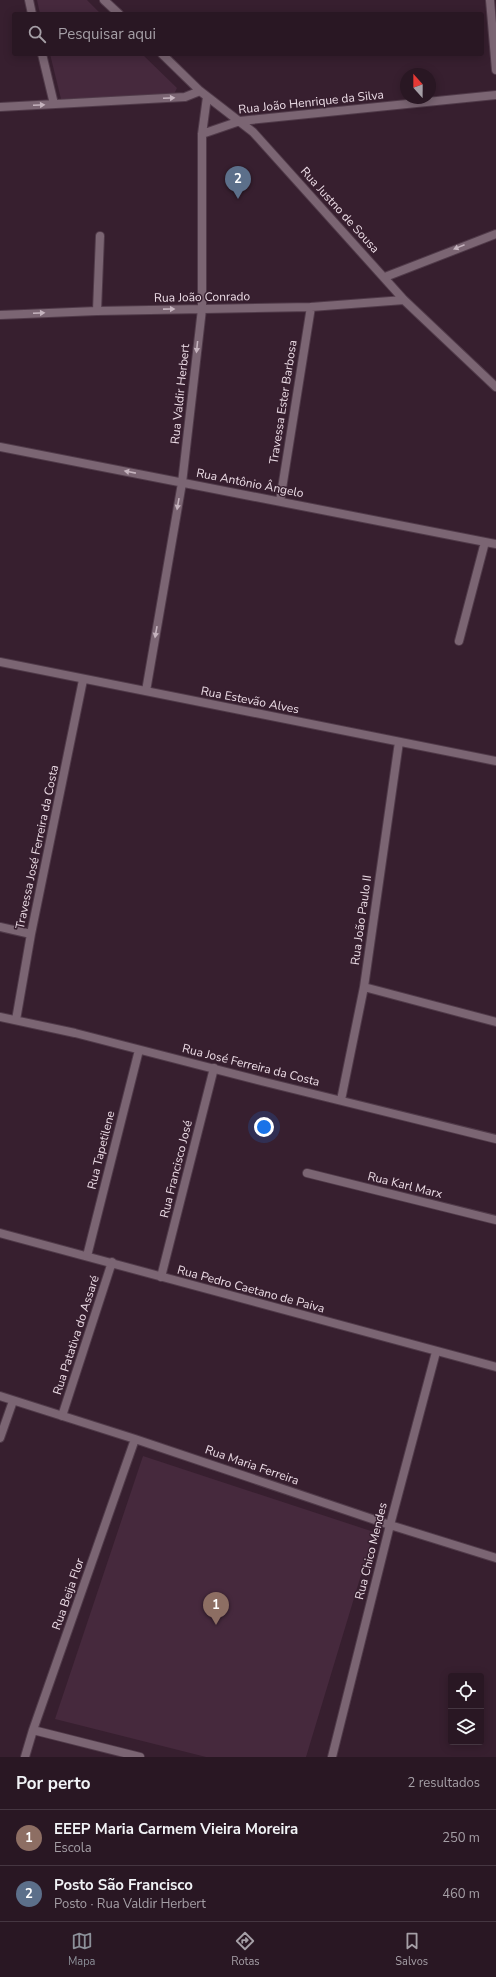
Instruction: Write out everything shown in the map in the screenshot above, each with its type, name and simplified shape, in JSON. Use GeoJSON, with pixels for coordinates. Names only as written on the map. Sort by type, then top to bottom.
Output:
{"type":"FeatureCollection","features":[{"type":"Feature","properties":{"kind":"street"},"geometry":{"type":"LineString","coordinates":[[28,0],[31,12]]}},
{"type":"Feature","properties":{"kind":"street"},"geometry":{"type":"LineString","coordinates":[[104,0],[117,12]]}},
{"type":"Feature","properties":{"kind":"street"},"geometry":{"type":"LineString","coordinates":[[490,0],[496,70]]}},
{"type":"Feature","properties":{"kind":"street"},"geometry":{"type":"LineString","coordinates":[[42,56],[54,104]]}},
{"type":"Feature","properties":{"kind":"street","name":"Rua Justno de Sousa"},"geometry":{"type":"LineString","coordinates":[[164,56],[200,91],[240,121],[264,143],[404,300],[495,384]]}},
{"type":"Feature","properties":{"kind":"street"},"geometry":{"type":"LineString","coordinates":[[0,107],[185,97],[200,91]]}},
{"type":"Feature","properties":{"kind":"street","name":"Rua João Henrique da Silva"},"geometry":{"type":"LineString","coordinates":[[202,134],[240,121],[496,95]]}},
{"type":"Feature","properties":{"kind":"street","name":"Rua Valdir Herbert"},"geometry":{"type":"LineString","coordinates":[[146,691],[182,483],[202,309],[202,134],[207,97]]}},
{"type":"Feature","properties":{"kind":"street"},"geometry":{"type":"LineString","coordinates":[[385,277],[496,234]]}},
{"type":"Feature","properties":{"kind":"street"},"geometry":{"type":"LineString","coordinates":[[97,311],[100,236]]}},
{"type":"Feature","properties":{"kind":"street","name":"Rua João Conrado"},"geometry":{"type":"LineString","coordinates":[[0,315],[97,311],[311,307],[404,300]]}},
{"type":"Feature","properties":{"kind":"street","name":"Travessa Ester Barbosa"},"geometry":{"type":"LineString","coordinates":[[280,501],[311,307]]}},
{"type":"Feature","properties":{"kind":"street","name":"Rua Antônio Ângelo"},"geometry":{"type":"LineString","coordinates":[[0,447],[496,544]]}},
{"type":"Feature","properties":{"kind":"street"},"geometry":{"type":"LineString","coordinates":[[459,641],[485,542]]}},
{"type":"Feature","properties":{"kind":"street","name":"Rua Estevão Alves"},"geometry":{"type":"LineString","coordinates":[[0,662],[83,680],[146,691],[496,761]]}},
{"type":"Feature","properties":{"kind":"street","name":"Travessa José Ferreira da Costa"},"geometry":{"type":"LineString","coordinates":[[16,1020],[31,934],[83,680]]}},
{"type":"Feature","properties":{"kind":"street","name":"Rua João Paulo II"},"geometry":{"type":"LineString","coordinates":[[341,1100],[364,986],[400,742]]}},
{"type":"Feature","properties":{"kind":"street"},"geometry":{"type":"LineString","coordinates":[[0,927],[31,934]]}},
{"type":"Feature","properties":{"kind":"street"},"geometry":{"type":"LineString","coordinates":[[364,986],[496,1022]]}},
{"type":"Feature","properties":{"kind":"street","name":"Rua José Ferreira da Costa"},"geometry":{"type":"LineString","coordinates":[[0,1017],[75,1033],[496,1139]]}},
{"type":"Feature","properties":{"kind":"street","name":"Rua Tapetilene"},"geometry":{"type":"LineString","coordinates":[[87,1256],[138,1050]]}},
{"type":"Feature","properties":{"kind":"street","name":"Rua Francisco José"},"geometry":{"type":"LineString","coordinates":[[161,1276],[214,1068]]}},
{"type":"Feature","properties":{"kind":"street","name":"Rua Karl Marx"},"geometry":{"type":"LineString","coordinates":[[307,1173],[496,1220]]}},
{"type":"Feature","properties":{"kind":"street","name":"Rua Pedro Caetano de Paiva"},"geometry":{"type":"LineString","coordinates":[[0,1233],[112,1262],[436,1352],[496,1366]]}},
{"type":"Feature","properties":{"kind":"street","name":"Rua Patativa do Assaré"},"geometry":{"type":"LineString","coordinates":[[62,1416],[112,1262]]}},
{"type":"Feature","properties":{"kind":"street","name":"Rua Chico Mendes"},"geometry":{"type":"LineString","coordinates":[[332,1757],[390,1525],[436,1352]]}},
{"type":"Feature","properties":{"kind":"street","name":"Rua Maria Ferreira"},"geometry":{"type":"LineString","coordinates":[[0,1396],[136,1438],[390,1525],[496,1558]]}},
{"type":"Feature","properties":{"kind":"street"},"geometry":{"type":"LineString","coordinates":[[0,1438],[13,1401]]}},
{"type":"Feature","properties":{"kind":"street","name":"Rua Beija Flor"},"geometry":{"type":"LineString","coordinates":[[25,1757],[33,1730],[136,1438]]}},
{"type":"Feature","properties":{"kind":"street"},"geometry":{"type":"LineString","coordinates":[[33,1730],[140,1757]]}},
{"type":"Feature","properties":{"kind":"shaded area"},"geometry":{"type":"Polygon","coordinates":[[[37,0],[87,0],[99,12],[40,12],[37,0]]]}},
{"type":"Feature","properties":{"kind":"shaded area"},"geometry":{"type":"Polygon","coordinates":[[[50,56],[144,56],[177,88],[174,94],[61,99],[50,56]]]}},
{"type":"Feature","properties":{"kind":"shaded area"},"geometry":{"type":"Polygon","coordinates":[[[143,1456],[374,1532],[306,1757],[206,1757],[55,1719],[143,1456]]]}},
{"type":"Feature","properties":{"kind":"place","name":"Posto São Francisco"},"geometry":{"type":"Point","coordinates":[238,199]}},
{"type":"Feature","properties":{"kind":"place","name":"EEEP Maria Carmem Vieira Moreira"},"geometry":{"type":"Point","coordinates":[216,1625]}}]}
